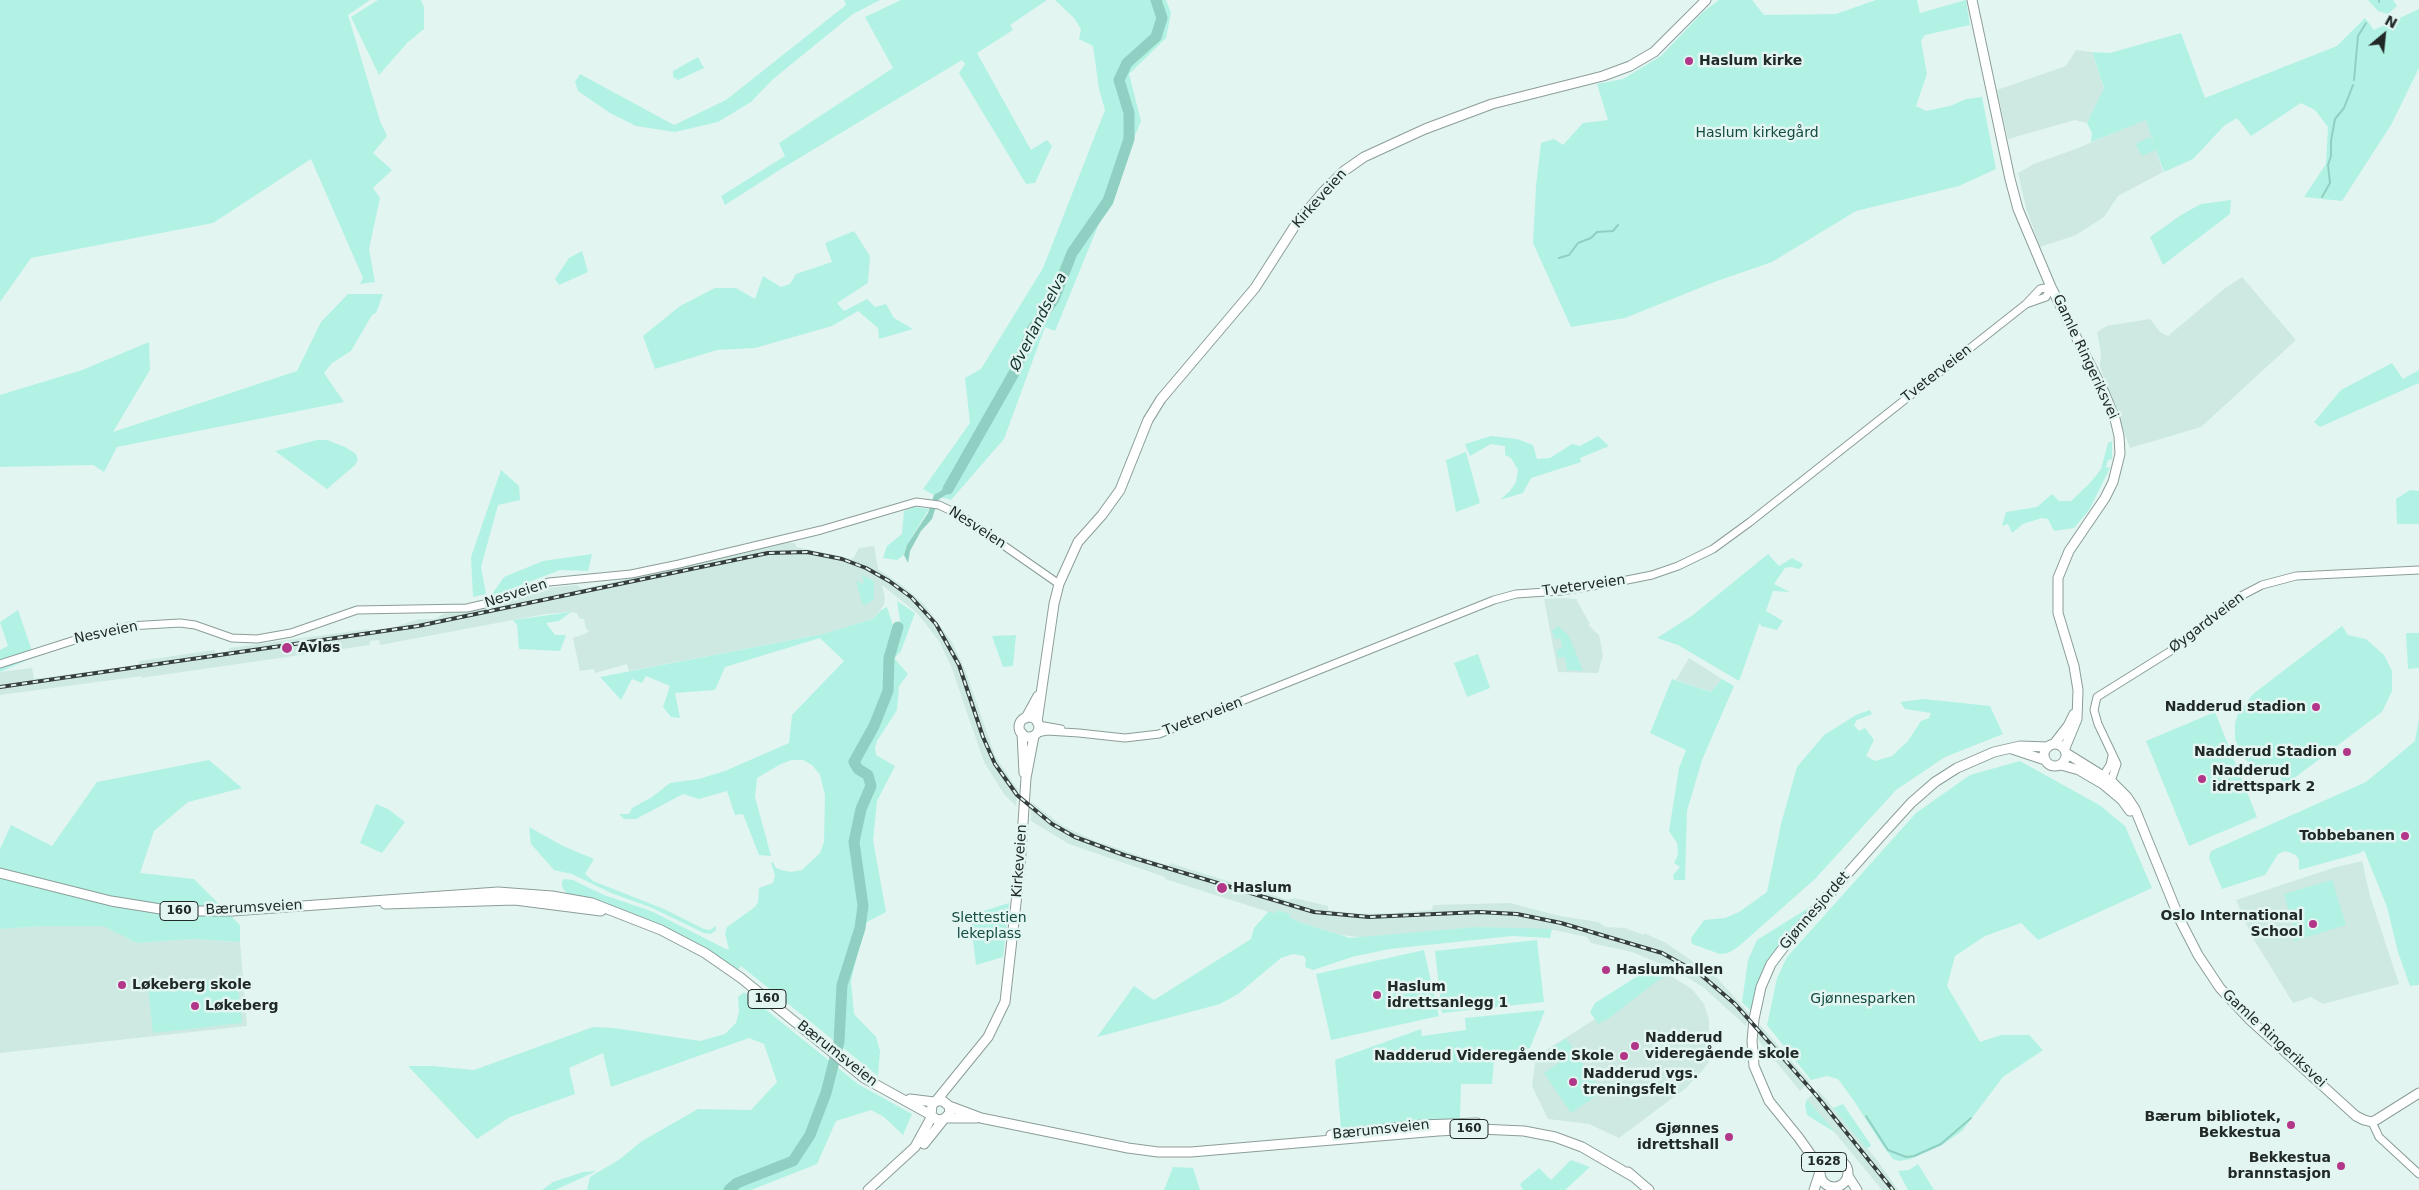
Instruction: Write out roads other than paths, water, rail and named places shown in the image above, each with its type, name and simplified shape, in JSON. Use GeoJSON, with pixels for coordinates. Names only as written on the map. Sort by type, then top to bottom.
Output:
{"type":"FeatureCollection","features":[{"type":"Feature","properties":{"kind":"main road","name":"Kirkeveien"},"geometry":{"type":"LineString","coordinates":[[935,1102],[956,1078],[994,1027],[1007,995],[1020,867],[1026,778],[1037,729],[1042,681],[1054,604],[1061,580],[1084,537],[1120,490],[1148,420],[1161,399],[1255,288],[1302,216],[1344,171],[1382,147],[1459,115],[1526,95],[1604,76],[1630,66],[1654,52],[1706,0]]}},
{"type":"Feature","properties":{"kind":"main road","name":"Gamle Ringeriksvei"},"geometry":{"type":"LineString","coordinates":[[1972,0],[2010,179],[2024,226],[2104,392],[2117,427],[2120,445],[2118,464],[2110,489],[2069,551],[2057,587],[2058,613],[2075,674],[2078,707],[2074,729],[2066,751],[2106,780],[2138,820],[2180,920],[2198,955],[2217,984],[2250,1020],[2356,1116],[2372,1122]]}},
{"type":"Feature","properties":{"kind":"main road","name":"Kirkeveien"},"geometry":{"type":"LineString","coordinates":[[1026,718],[1036,701],[1042,681]]}},
{"type":"Feature","properties":{"kind":"main road"},"geometry":{"type":"LineString","coordinates":[[2045,760],[2044,753],[2068,726],[2078,707]]}},
{"type":"Feature","properties":{"kind":"main road"},"geometry":{"type":"LineString","coordinates":[[1026,718],[1033,719],[1037,729],[1028,737],[1022,733],[1020,726],[1026,718]]}},
{"type":"Feature","properties":{"kind":"main road","name":"Kirkeveien"},"geometry":{"type":"LineString","coordinates":[[1022,733],[1022,768],[1026,778]]}},
{"type":"Feature","properties":{"kind":"main road","name":"Gjønnesjordet"},"geometry":{"type":"LineString","coordinates":[[1819,1173],[1816,1162],[1764,1092],[1752,1057],[1752,1035],[1756,1004],[1760,987],[1771,964],[1799,928],[1919,795],[1942,777],[1962,765],[1994,752],[2025,746],[2051,745]]}},
{"type":"Feature","properties":{"kind":"main road","name":"1628"},"geometry":{"type":"LineString","coordinates":[[2051,745],[2066,751]]}},
{"type":"Feature","properties":{"kind":"main road"},"geometry":{"type":"LineString","coordinates":[[2012,748],[2045,760],[2054,766],[2066,760],[2066,751]]}},
{"type":"Feature","properties":{"kind":"main road","name":"Gamle Ringeriksvei"},"geometry":{"type":"LineString","coordinates":[[2061,764],[2106,780]]}},
{"type":"Feature","properties":{"kind":"main road","name":"Bærumsveien"},"geometry":{"type":"LineString","coordinates":[[0,873],[154,909],[212,912],[362,902],[375,904],[416,904],[515,900],[619,914],[661,930],[705,953],[741,978],[864,1078],[882,1089],[904,1098],[932,1115]]}},
{"type":"Feature","properties":{"kind":"main road","name":"Kirkeveien"},"geometry":{"type":"LineString","coordinates":[[948,1105],[956,1078]]}},
{"type":"Feature","properties":{"kind":"main road"},"geometry":{"type":"LineString","coordinates":[[2372,1122],[2419,1092]]}},
{"type":"Feature","properties":{"kind":"main road","name":"Bærumsveien"},"geometry":{"type":"LineString","coordinates":[[904,1098],[935,1102]]}},
{"type":"Feature","properties":{"kind":"main road","name":"160"},"geometry":{"type":"LineString","coordinates":[[935,1102],[943,1101],[948,1105]]}},
{"type":"Feature","properties":{"kind":"main road"},"geometry":{"type":"LineString","coordinates":[[868,1190],[914,1147],[932,1115],[931,1108],[935,1102]]}},
{"type":"Feature","properties":{"kind":"main road"},"geometry":{"type":"LineString","coordinates":[[886,1175],[892,1173],[915,1155],[950,1113],[948,1105]]}},
{"type":"Feature","properties":{"kind":"main road","name":"Bærumsveien"},"geometry":{"type":"LineString","coordinates":[[948,1105],[981,1118],[1128,1148],[1158,1152],[1191,1152],[1296,1142],[1323,1136],[1421,1125],[1480,1123],[1518,1125],[1557,1133],[1591,1145],[1623,1166],[1649,1190]]}},
{"type":"Feature","properties":{"kind":"main road","name":"160"},"geometry":{"type":"LineString","coordinates":[[932,1115],[937,1120],[945,1119]]}},
{"type":"Feature","properties":{"kind":"main road","name":"Bærumsveien"},"geometry":{"type":"LineString","coordinates":[[945,1119],[981,1118]]}},
{"type":"Feature","properties":{"kind":"main road","name":"Gjønnesjordet"},"geometry":{"type":"LineString","coordinates":[[1799,1138],[1818,1154],[1828,1159]]}},
{"type":"Feature","properties":{"kind":"main road","name":"1628"},"geometry":{"type":"LineString","coordinates":[[1848,1176],[1844,1183],[1834,1188],[1823,1182],[1819,1173],[1823,1163],[1828,1159],[1842,1161],[1847,1167],[1848,1176],[1857,1190]]}},
{"type":"Feature","properties":{"kind":"main road"},"geometry":{"type":"LineString","coordinates":[[1814,1190],[1819,1173]]}},
{"type":"Feature","properties":{"kind":"street","name":"Tveterveien"},"geometry":{"type":"LineString","coordinates":[[1037,729],[1125,738],[1160,734],[1494,600],[1516,594],[1571,590],[1617,582],[1652,575],[1678,566],[1713,549],[1750,522],[2026,304],[2040,289],[2052,287]]}},
{"type":"Feature","properties":{"kind":"street","name":"Nesveien"},"geometry":{"type":"LineString","coordinates":[[0,664],[84,637],[130,626],[180,623],[195,625],[232,638],[257,639],[291,633],[357,610],[467,608],[493,602],[549,582],[646,572],[821,530],[902,504],[930,502],[960,514],[1045,572],[1061,580]]}},
{"type":"Feature","properties":{"kind":"street","name":"Øygardveien"},"geometry":{"type":"LineString","coordinates":[[2106,780],[2117,764],[2096,716],[2094,704],[2097,697],[2169,652],[2239,597],[2262,585],[2296,576],[2419,570]]}},
{"type":"Feature","properties":{"kind":"street"},"geometry":{"type":"LineString","coordinates":[[2372,1122],[2379,1137],[2419,1174]]}},
{"type":"Feature","properties":{"kind":"waterway","name":"Øverlandselva"},"geometry":{"type":"LineString","coordinates":[[948,489],[1014,373],[1032,330],[1054,299],[1072,253],[1108,201],[1129,139],[1129,113],[1119,80],[1127,63],[1156,37],[1162,18],[1156,0]]}},
{"type":"Feature","properties":{"kind":"waterway"},"geometry":{"type":"LineString","coordinates":[[2354,80],[2358,36],[2366,23]]}},
{"type":"Feature","properties":{"kind":"waterway"},"geometry":{"type":"LineString","coordinates":[[2322,197],[2330,183],[2328,165],[2331,156],[2331,141],[2335,119],[2344,108],[2353,85]]}},
{"type":"Feature","properties":{"kind":"waterway"},"geometry":{"type":"LineString","coordinates":[[1559,258],[1569,255],[1578,243],[1591,238],[1597,232],[1613,231],[1618,225]]}},
{"type":"Feature","properties":{"kind":"waterway","name":"Øverlandselva"},"geometry":{"type":"LineString","coordinates":[[729,1190],[737,1183],[793,1161],[810,1135],[826,1093],[839,1042],[842,985],[860,928],[863,906],[854,842],[861,809],[871,786],[868,775],[858,769],[854,762],[874,726],[888,691],[889,658],[898,627]]}},
{"type":"Feature","properties":{"kind":"waterway"},"geometry":{"type":"LineString","coordinates":[[1866,1116],[1888,1150],[1906,1157],[1914,1156],[1941,1144],[1971,1118]]}},
{"type":"Feature","properties":{"kind":"railway"},"geometry":{"type":"LineString","coordinates":[[0,687],[418,626],[768,553],[807,552],[842,559],[866,568],[889,581],[911,597],[936,624],[959,665],[983,737],[995,764],[1017,795],[1052,824],[1075,837],[1124,855],[1314,912],[1369,917],[1479,912],[1517,914],[1561,923],[1662,953],[1700,974],[1735,1004],[1816,1095],[1893,1190]]}},
{"type":"Feature","properties":{"kind":"place","name":"Haslum kirke"},"geometry":{"type":"Point","coordinates":[1689,61]}},
{"type":"Feature","properties":{"kind":"place","name":"Avløs"},"geometry":{"type":"Point","coordinates":[287,648]}},
{"type":"Feature","properties":{"kind":"place","name":"Nadderud stadion"},"geometry":{"type":"Point","coordinates":[2316,707]}},
{"type":"Feature","properties":{"kind":"place","name":"Nadderud Stadion"},"geometry":{"type":"Point","coordinates":[2347,752]}},
{"type":"Feature","properties":{"kind":"place","name":"Nadderud idrettspark 2"},"geometry":{"type":"Point","coordinates":[2202,779]}},
{"type":"Feature","properties":{"kind":"place","name":"Tobbebanen"},"geometry":{"type":"Point","coordinates":[2405,836]}},
{"type":"Feature","properties":{"kind":"place","name":"Haslum"},"geometry":{"type":"Point","coordinates":[1222,888]}},
{"type":"Feature","properties":{"kind":"place","name":"Oslo International School"},"geometry":{"type":"Point","coordinates":[2313,924]}},
{"type":"Feature","properties":{"kind":"place","name":"Haslumhallen"},"geometry":{"type":"Point","coordinates":[1606,970]}},
{"type":"Feature","properties":{"kind":"place","name":"Løkeberg skole"},"geometry":{"type":"Point","coordinates":[122,985]}},
{"type":"Feature","properties":{"kind":"place","name":"Haslum idrettsanlegg 1"},"geometry":{"type":"Point","coordinates":[1377,995]}},
{"type":"Feature","properties":{"kind":"place","name":"Løkeberg"},"geometry":{"type":"Point","coordinates":[195,1006]}},
{"type":"Feature","properties":{"kind":"place","name":"Nadderud videregående skole"},"geometry":{"type":"Point","coordinates":[1635,1046]}},
{"type":"Feature","properties":{"kind":"place","name":"Nadderud Videregående Skole"},"geometry":{"type":"Point","coordinates":[1624,1056]}},
{"type":"Feature","properties":{"kind":"place","name":"Nadderud vgs. treningsfelt"},"geometry":{"type":"Point","coordinates":[1573,1082]}},
{"type":"Feature","properties":{"kind":"place","name":"Bærum bibliotek, Bekkestua"},"geometry":{"type":"Point","coordinates":[2291,1125]}},
{"type":"Feature","properties":{"kind":"place","name":"Gjønnes idrettshall"},"geometry":{"type":"Point","coordinates":[1729,1137]}},
{"type":"Feature","properties":{"kind":"place","name":"Bekkestua brannstasjon"},"geometry":{"type":"Point","coordinates":[2341,1166]}},
{"type":"Feature","properties":{"kind":"park label","name":"Haslum kirkegård"},"geometry":{"type":"Point","coordinates":[1757,133]}},
{"type":"Feature","properties":{"kind":"park label","name":"Slettestien lekeplass"},"geometry":{"type":"Point","coordinates":[989,926]}},
{"type":"Feature","properties":{"kind":"park label","name":"Gjønnesparken"},"geometry":{"type":"Point","coordinates":[1863,999]}}]}
